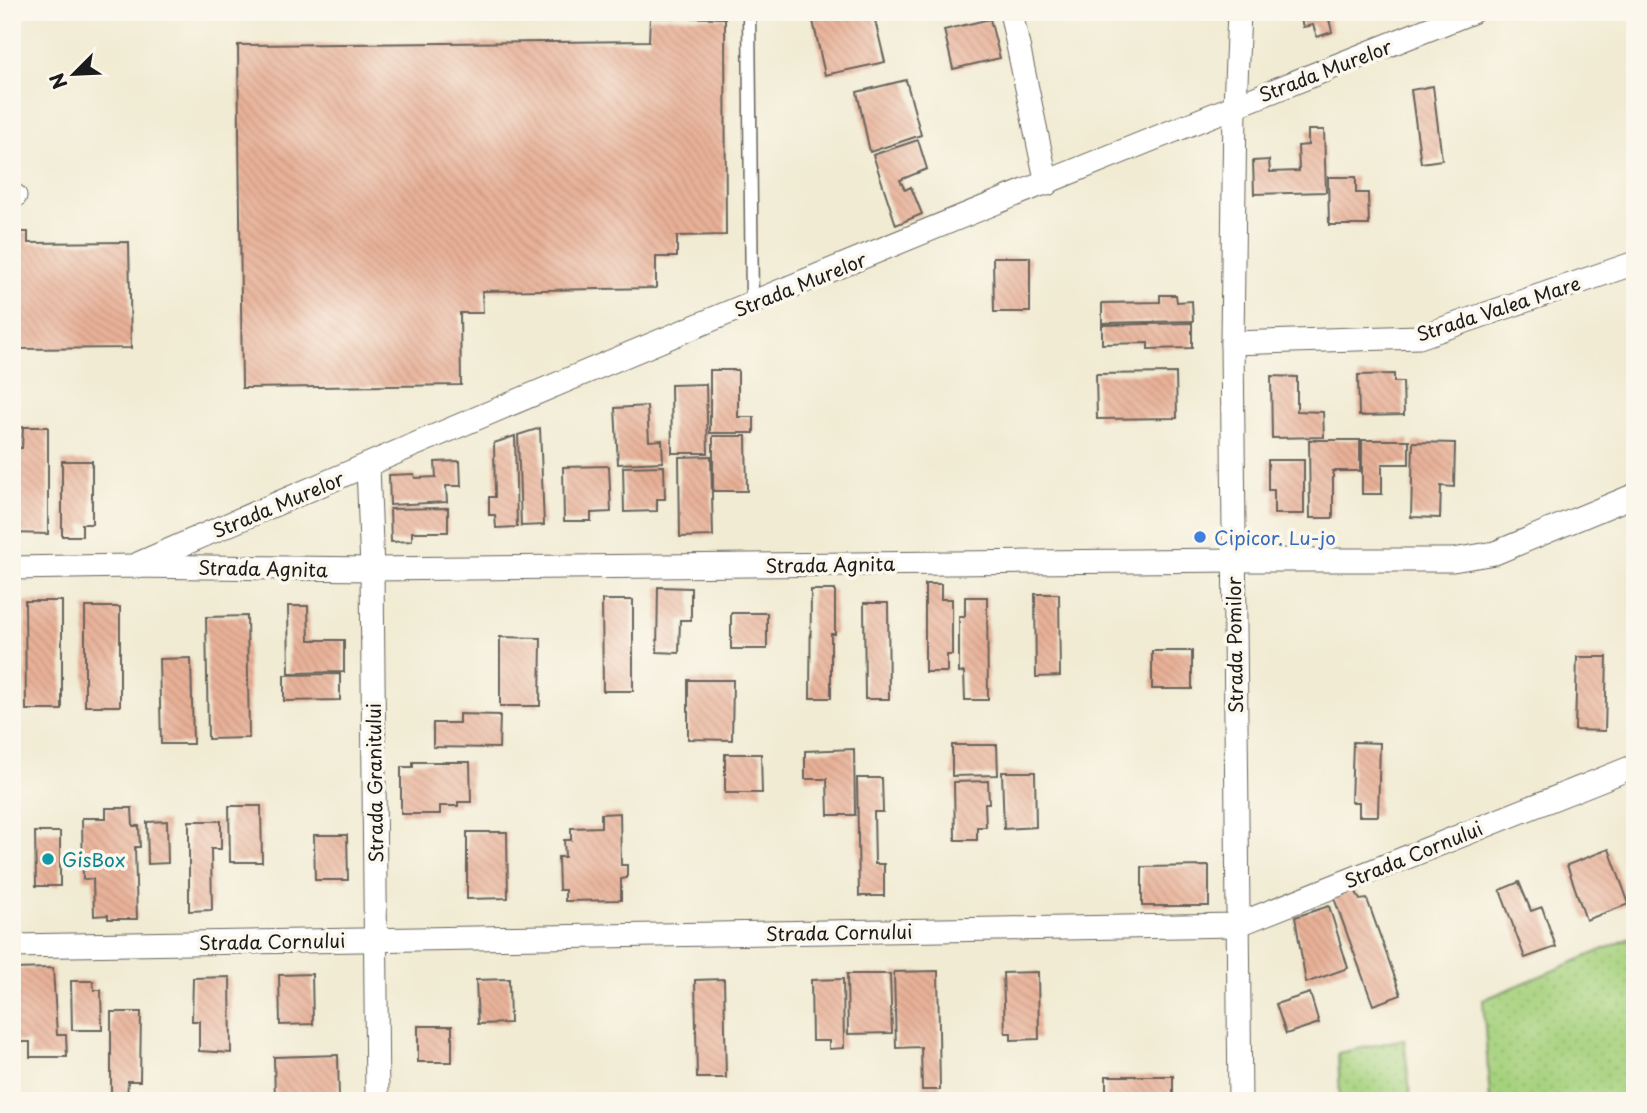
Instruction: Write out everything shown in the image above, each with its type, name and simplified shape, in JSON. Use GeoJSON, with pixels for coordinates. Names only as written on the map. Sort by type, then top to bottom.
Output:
{"type":"FeatureCollection","features":[{"type":"Feature","properties":{"kind":"street"},"geometry":{"type":"LineString","coordinates":[[1011,12],[1047,184]]}},
{"type":"Feature","properties":{"kind":"street","name":"Strada Pomilor"},"geometry":{"type":"LineString","coordinates":[[1240,12],[1235,106],[1232,343],[1240,1101]]}},
{"type":"Feature","properties":{"kind":"street","name":"Strada Murelor"},"geometry":{"type":"LineString","coordinates":[[132,566],[752,304],[1472,12]]}},
{"type":"Feature","properties":{"kind":"street","name":"Strada Valea Mare"},"geometry":{"type":"LineString","coordinates":[[1232,343],[1419,337],[1635,263]]}},
{"type":"Feature","properties":{"kind":"street","name":"Strada Granitului"},"geometry":{"type":"LineString","coordinates":[[368,466],[372,569],[377,1101]]}},
{"type":"Feature","properties":{"kind":"street","name":"Strada Agnita"},"geometry":{"type":"LineString","coordinates":[[12,568],[132,566],[372,569],[1234,559],[1453,560],[1495,553],[1635,495]]}},
{"type":"Feature","properties":{"kind":"street","name":"Strada Cornului"},"geometry":{"type":"LineString","coordinates":[[12,946],[1237,925],[1635,766]]}},
{"type":"Feature","properties":{"kind":"lane"},"geometry":{"type":"LineString","coordinates":[[749,12],[752,304]]}},
{"type":"Feature","properties":{"kind":"green space"},"geometry":{"type":"Polygon","coordinates":[[[1635,936],[1635,1101],[1490,1101],[1483,1000],[1635,936]]]}},
{"type":"Feature","properties":{"kind":"green space"},"geometry":{"type":"Polygon","coordinates":[[[1404,1039],[1411,1101],[1340,1101],[1338,1053],[1404,1039]]]}},
{"type":"Feature","properties":{"kind":"building"},"geometry":{"type":"Polygon","coordinates":[[[811,12],[873,12],[885,62],[825,75],[811,12]]]}},
{"type":"Feature","properties":{"kind":"building"},"geometry":{"type":"Polygon","coordinates":[[[1299,12],[1352,13],[1329,19],[1332,32],[1317,37],[1313,25],[1303,27],[1299,12]]]}},
{"type":"Feature","properties":{"kind":"building"},"geometry":{"type":"Polygon","coordinates":[[[650,17],[725,18],[726,235],[677,236],[677,257],[656,257],[656,288],[482,291],[483,313],[460,313],[461,385],[242,388],[238,45],[649,41],[650,17]]]}},
{"type":"Feature","properties":{"kind":"building"},"geometry":{"type":"Polygon","coordinates":[[[990,19],[1000,58],[953,69],[944,30],[990,19]]]}},
{"type":"Feature","properties":{"kind":"building"},"geometry":{"type":"Polygon","coordinates":[[[906,80],[921,135],[870,152],[857,92],[906,80]]]}},
{"type":"Feature","properties":{"kind":"building"},"geometry":{"type":"Polygon","coordinates":[[[1433,86],[1442,160],[1421,163],[1411,90],[1433,86]]]}},
{"type":"Feature","properties":{"kind":"building"},"geometry":{"type":"Polygon","coordinates":[[[1308,130],[1324,130],[1326,192],[1254,194],[1253,161],[1269,160],[1270,172],[1299,171],[1298,146],[1308,145],[1308,130]]]}},
{"type":"Feature","properties":{"kind":"building"},"geometry":{"type":"Polygon","coordinates":[[[918,140],[927,169],[900,180],[905,190],[911,187],[922,214],[896,225],[873,155],[918,140]]]}},
{"type":"Feature","properties":{"kind":"building"},"geometry":{"type":"Polygon","coordinates":[[[1328,177],[1356,177],[1356,193],[1368,193],[1369,225],[1329,225],[1328,177]]]}},
{"type":"Feature","properties":{"kind":"building"},"geometry":{"type":"Polygon","coordinates":[[[12,232],[28,232],[28,243],[129,242],[131,348],[12,349],[12,232]]]}},
{"type":"Feature","properties":{"kind":"building"},"geometry":{"type":"Polygon","coordinates":[[[993,257],[1030,257],[1030,312],[994,312],[993,257]]]}},
{"type":"Feature","properties":{"kind":"building"},"geometry":{"type":"Polygon","coordinates":[[[1160,295],[1176,295],[1177,302],[1192,301],[1193,321],[1102,323],[1102,303],[1160,302],[1160,295]]]}},
{"type":"Feature","properties":{"kind":"building"},"geometry":{"type":"Polygon","coordinates":[[[1192,323],[1192,348],[1148,349],[1148,343],[1102,344],[1102,325],[1192,323]]]}},
{"type":"Feature","properties":{"kind":"building"},"geometry":{"type":"Polygon","coordinates":[[[710,370],[738,370],[738,417],[754,417],[754,433],[710,433],[710,370]]]}},
{"type":"Feature","properties":{"kind":"building"},"geometry":{"type":"Polygon","coordinates":[[[1176,373],[1177,418],[1097,419],[1096,374],[1176,373]]]}},
{"type":"Feature","properties":{"kind":"building"},"geometry":{"type":"Polygon","coordinates":[[[1394,374],[1394,382],[1403,382],[1404,415],[1359,416],[1358,375],[1394,374]]]}},
{"type":"Feature","properties":{"kind":"building"},"geometry":{"type":"Polygon","coordinates":[[[1271,376],[1297,377],[1297,411],[1323,412],[1324,437],[1272,438],[1271,376]]]}},
{"type":"Feature","properties":{"kind":"building"},"geometry":{"type":"Polygon","coordinates":[[[706,384],[708,453],[672,453],[671,385],[706,384]]]}},
{"type":"Feature","properties":{"kind":"building"},"geometry":{"type":"Polygon","coordinates":[[[647,406],[649,441],[662,440],[663,462],[618,464],[615,408],[647,406]]]}},
{"type":"Feature","properties":{"kind":"building"},"geometry":{"type":"Polygon","coordinates":[[[23,427],[48,427],[48,534],[12,533],[12,448],[22,448],[23,427]]]}},
{"type":"Feature","properties":{"kind":"building"},"geometry":{"type":"Polygon","coordinates":[[[540,428],[544,525],[521,526],[518,435],[540,428]]]}},
{"type":"Feature","properties":{"kind":"building"},"geometry":{"type":"Polygon","coordinates":[[[515,436],[517,527],[496,528],[495,515],[489,515],[489,497],[495,497],[494,443],[515,436]]]}},
{"type":"Feature","properties":{"kind":"building"},"geometry":{"type":"Polygon","coordinates":[[[713,436],[746,436],[747,491],[713,491],[713,436]]]}},
{"type":"Feature","properties":{"kind":"building"},"geometry":{"type":"Polygon","coordinates":[[[1309,440],[1360,440],[1360,471],[1333,471],[1333,518],[1310,518],[1309,440]]]}},
{"type":"Feature","properties":{"kind":"building"},"geometry":{"type":"Polygon","coordinates":[[[1362,440],[1409,440],[1409,464],[1382,464],[1382,494],[1362,494],[1362,440]]]}},
{"type":"Feature","properties":{"kind":"building"},"geometry":{"type":"Polygon","coordinates":[[[1413,442],[1455,443],[1454,487],[1441,486],[1440,518],[1411,517],[1413,442]]]}},
{"type":"Feature","properties":{"kind":"building"},"geometry":{"type":"Polygon","coordinates":[[[711,456],[713,536],[680,537],[679,457],[711,456]]]}},
{"type":"Feature","properties":{"kind":"building"},"geometry":{"type":"Polygon","coordinates":[[[1268,460],[1304,460],[1304,514],[1274,514],[1274,490],[1268,490],[1268,460]]]}},
{"type":"Feature","properties":{"kind":"building"},"geometry":{"type":"Polygon","coordinates":[[[62,461],[92,461],[92,524],[82,524],[82,536],[62,536],[62,461]]]}},
{"type":"Feature","properties":{"kind":"building"},"geometry":{"type":"Polygon","coordinates":[[[460,461],[461,486],[446,486],[447,502],[390,505],[389,475],[436,477],[435,462],[460,461]]]}},
{"type":"Feature","properties":{"kind":"building"},"geometry":{"type":"Polygon","coordinates":[[[609,466],[611,512],[591,513],[591,521],[564,521],[563,467],[609,466]]]}},
{"type":"Feature","properties":{"kind":"building"},"geometry":{"type":"Polygon","coordinates":[[[664,466],[665,499],[657,499],[657,511],[624,512],[623,467],[664,466]]]}},
{"type":"Feature","properties":{"kind":"building"},"geometry":{"type":"Polygon","coordinates":[[[448,508],[448,532],[412,532],[412,541],[391,542],[390,509],[448,508]]]}},
{"type":"Feature","properties":{"kind":"building"},"geometry":{"type":"Polygon","coordinates":[[[925,584],[941,584],[941,599],[952,599],[952,655],[947,655],[947,672],[925,672],[925,584]]]}},
{"type":"Feature","properties":{"kind":"building"},"geometry":{"type":"Polygon","coordinates":[[[658,587],[691,588],[691,620],[680,620],[679,653],[657,652],[658,587]]]}},
{"type":"Feature","properties":{"kind":"building"},"geometry":{"type":"Polygon","coordinates":[[[811,590],[835,590],[835,634],[831,634],[831,698],[810,698],[811,590]]]}},
{"type":"Feature","properties":{"kind":"building"},"geometry":{"type":"Polygon","coordinates":[[[1035,594],[1059,594],[1060,676],[1036,677],[1035,594]]]}},
{"type":"Feature","properties":{"kind":"building"},"geometry":{"type":"Polygon","coordinates":[[[965,597],[987,597],[988,700],[965,700],[964,672],[959,673],[959,616],[965,616],[965,597]]]}},
{"type":"Feature","properties":{"kind":"building"},"geometry":{"type":"Polygon","coordinates":[[[602,600],[633,600],[633,691],[603,691],[602,600]]]}},
{"type":"Feature","properties":{"kind":"building"},"geometry":{"type":"Polygon","coordinates":[[[25,601],[62,601],[62,710],[26,710],[25,601]]]}},
{"type":"Feature","properties":{"kind":"building"},"geometry":{"type":"Polygon","coordinates":[[[864,603],[888,603],[889,699],[865,699],[864,603]]]}},
{"type":"Feature","properties":{"kind":"building"},"geometry":{"type":"Polygon","coordinates":[[[288,606],[308,606],[309,640],[344,640],[344,672],[289,673],[288,606]]]}},
{"type":"Feature","properties":{"kind":"building"},"geometry":{"type":"Polygon","coordinates":[[[85,607],[120,607],[120,706],[85,706],[85,607]]]}},
{"type":"Feature","properties":{"kind":"building"},"geometry":{"type":"Polygon","coordinates":[[[731,613],[767,613],[767,649],[731,649],[731,613]]]}},
{"type":"Feature","properties":{"kind":"building"},"geometry":{"type":"Polygon","coordinates":[[[247,616],[249,738],[208,739],[206,617],[247,616]]]}},
{"type":"Feature","properties":{"kind":"building"},"geometry":{"type":"Polygon","coordinates":[[[500,637],[541,638],[540,706],[500,706],[500,637]]]}},
{"type":"Feature","properties":{"kind":"building"},"geometry":{"type":"Polygon","coordinates":[[[1152,651],[1192,651],[1192,689],[1152,689],[1152,651]]]}},
{"type":"Feature","properties":{"kind":"building"},"geometry":{"type":"Polygon","coordinates":[[[1577,657],[1607,657],[1605,731],[1575,730],[1577,657]]]}},
{"type":"Feature","properties":{"kind":"building"},"geometry":{"type":"Polygon","coordinates":[[[191,658],[193,744],[161,744],[159,659],[191,658]]]}},
{"type":"Feature","properties":{"kind":"building"},"geometry":{"type":"Polygon","coordinates":[[[340,674],[340,700],[284,701],[284,675],[340,674]]]}},
{"type":"Feature","properties":{"kind":"building"},"geometry":{"type":"Polygon","coordinates":[[[688,680],[733,680],[732,740],[688,739],[688,680]]]}},
{"type":"Feature","properties":{"kind":"building"},"geometry":{"type":"Polygon","coordinates":[[[459,714],[500,715],[499,748],[433,747],[433,723],[459,723],[459,714]]]}},
{"type":"Feature","properties":{"kind":"building"},"geometry":{"type":"Polygon","coordinates":[[[1353,742],[1380,743],[1378,816],[1359,816],[1359,802],[1351,802],[1353,742]]]}},
{"type":"Feature","properties":{"kind":"building"},"geometry":{"type":"Polygon","coordinates":[[[952,745],[997,745],[998,775],[952,776],[952,745]]]}},
{"type":"Feature","properties":{"kind":"building"},"geometry":{"type":"Polygon","coordinates":[[[854,749],[855,815],[828,815],[827,779],[805,779],[805,751],[854,749]]]}},
{"type":"Feature","properties":{"kind":"building"},"geometry":{"type":"Polygon","coordinates":[[[725,754],[761,754],[762,793],[725,793],[725,754]]]}},
{"type":"Feature","properties":{"kind":"building"},"geometry":{"type":"Polygon","coordinates":[[[413,762],[470,762],[471,802],[458,802],[458,806],[440,806],[440,814],[401,814],[401,767],[413,767],[413,762]]]}},
{"type":"Feature","properties":{"kind":"building"},"geometry":{"type":"Polygon","coordinates":[[[1002,772],[1035,772],[1036,827],[1004,829],[1002,772]]]}},
{"type":"Feature","properties":{"kind":"building"},"geometry":{"type":"Polygon","coordinates":[[[857,778],[882,778],[883,812],[874,812],[875,864],[884,864],[884,896],[859,896],[857,778]]]}},
{"type":"Feature","properties":{"kind":"building"},"geometry":{"type":"Polygon","coordinates":[[[988,781],[986,827],[977,827],[977,840],[955,840],[954,782],[988,781]]]}},
{"type":"Feature","properties":{"kind":"building"},"geometry":{"type":"Polygon","coordinates":[[[229,806],[261,806],[262,862],[230,862],[229,806]]]}},
{"type":"Feature","properties":{"kind":"building"},"geometry":{"type":"Polygon","coordinates":[[[106,808],[132,808],[133,826],[139,826],[140,847],[135,847],[137,919],[94,916],[93,879],[83,879],[82,818],[106,818],[106,808]]]}},
{"type":"Feature","properties":{"kind":"building"},"geometry":{"type":"Polygon","coordinates":[[[620,813],[621,865],[627,865],[627,878],[621,879],[621,900],[565,901],[565,890],[559,890],[558,857],[565,857],[564,840],[571,840],[571,828],[601,827],[601,814],[620,813]]]}},
{"type":"Feature","properties":{"kind":"building"},"geometry":{"type":"Polygon","coordinates":[[[167,821],[168,863],[148,864],[147,822],[167,821]]]}},
{"type":"Feature","properties":{"kind":"building"},"geometry":{"type":"Polygon","coordinates":[[[189,821],[221,821],[221,849],[211,849],[212,910],[189,911],[189,821]]]}},
{"type":"Feature","properties":{"kind":"building","name":"GisBox"},"geometry":{"type":"Polygon","coordinates":[[[35,832],[60,832],[60,886],[36,886],[35,832]]]}},
{"type":"Feature","properties":{"kind":"building"},"geometry":{"type":"Polygon","coordinates":[[[467,832],[507,832],[508,898],[467,899],[467,832]]]}},
{"type":"Feature","properties":{"kind":"building"},"geometry":{"type":"Polygon","coordinates":[[[314,835],[347,835],[348,880],[315,880],[314,835]]]}},
{"type":"Feature","properties":{"kind":"building"},"geometry":{"type":"Polygon","coordinates":[[[1609,849],[1629,904],[1586,920],[1567,865],[1609,849]]]}},
{"type":"Feature","properties":{"kind":"building"},"geometry":{"type":"Polygon","coordinates":[[[1209,866],[1209,906],[1142,906],[1142,867],[1209,866]]]}},
{"type":"Feature","properties":{"kind":"building"},"geometry":{"type":"Polygon","coordinates":[[[1519,882],[1531,911],[1542,907],[1556,947],[1525,958],[1500,890],[1519,882]]]}},
{"type":"Feature","properties":{"kind":"building"},"geometry":{"type":"Polygon","coordinates":[[[1355,890],[1360,900],[1367,899],[1401,995],[1373,1005],[1334,898],[1355,890]]]}},
{"type":"Feature","properties":{"kind":"building"},"geometry":{"type":"Polygon","coordinates":[[[1329,906],[1348,968],[1306,983],[1295,917],[1329,906]]]}},
{"type":"Feature","properties":{"kind":"building"},"geometry":{"type":"Polygon","coordinates":[[[53,968],[57,1035],[66,1035],[67,1057],[30,1057],[30,1042],[12,1042],[12,969],[53,968]]]}},
{"type":"Feature","properties":{"kind":"building"},"geometry":{"type":"Polygon","coordinates":[[[938,971],[940,1090],[922,1090],[921,1047],[896,1048],[894,972],[938,971]]]}},
{"type":"Feature","properties":{"kind":"building"},"geometry":{"type":"Polygon","coordinates":[[[1038,972],[1039,1039],[1011,1040],[1011,1033],[1005,1033],[1003,973],[1038,972]]]}},
{"type":"Feature","properties":{"kind":"building"},"geometry":{"type":"Polygon","coordinates":[[[312,974],[313,1024],[280,1025],[279,975],[312,974]]]}},
{"type":"Feature","properties":{"kind":"building"},"geometry":{"type":"Polygon","coordinates":[[[847,974],[890,974],[892,1033],[848,1034],[847,974]]]}},
{"type":"Feature","properties":{"kind":"building"},"geometry":{"type":"Polygon","coordinates":[[[230,977],[231,1053],[199,1051],[199,1021],[192,1021],[193,978],[230,977]]]}},
{"type":"Feature","properties":{"kind":"building"},"geometry":{"type":"Polygon","coordinates":[[[509,979],[510,1023],[478,1024],[476,980],[509,979]]]}},
{"type":"Feature","properties":{"kind":"building"},"geometry":{"type":"Polygon","coordinates":[[[724,979],[726,1078],[697,1078],[695,980],[724,979]]]}},
{"type":"Feature","properties":{"kind":"building"},"geometry":{"type":"Polygon","coordinates":[[[843,979],[844,1048],[829,1049],[829,1041],[812,1041],[811,980],[843,979]]]}},
{"type":"Feature","properties":{"kind":"building"},"geometry":{"type":"Polygon","coordinates":[[[71,981],[93,981],[94,990],[101,990],[102,1030],[72,1030],[71,981]]]}},
{"type":"Feature","properties":{"kind":"building"},"geometry":{"type":"Polygon","coordinates":[[[1310,993],[1319,1023],[1286,1034],[1276,1004],[1310,993]]]}},
{"type":"Feature","properties":{"kind":"building"},"geometry":{"type":"Polygon","coordinates":[[[111,1012],[141,1012],[140,1081],[128,1081],[127,1098],[111,1098],[111,1012]]]}},
{"type":"Feature","properties":{"kind":"building"},"geometry":{"type":"Polygon","coordinates":[[[418,1026],[452,1026],[452,1062],[418,1062],[418,1026]]]}},
{"type":"Feature","properties":{"kind":"building"},"geometry":{"type":"Polygon","coordinates":[[[338,1055],[339,1101],[275,1101],[274,1057],[338,1055]]]}},
{"type":"Feature","properties":{"kind":"building"},"geometry":{"type":"Polygon","coordinates":[[[1106,1076],[1173,1076],[1173,1101],[1106,1101],[1106,1076]]]}},
{"type":"Feature","properties":{"kind":"building"},"geometry":{"type":"Polygon","coordinates":[[[415,1097],[473,1098],[472,1101],[415,1101],[415,1097]]]}},
{"type":"Feature","properties":{"kind":"place","name":"Cipicor. Lu-jo"},"geometry":{"type":"Point","coordinates":[1200,537]}},
{"type":"Feature","properties":{"kind":"place","name":"GisBox"},"geometry":{"type":"Point","coordinates":[48,859]}}]}
